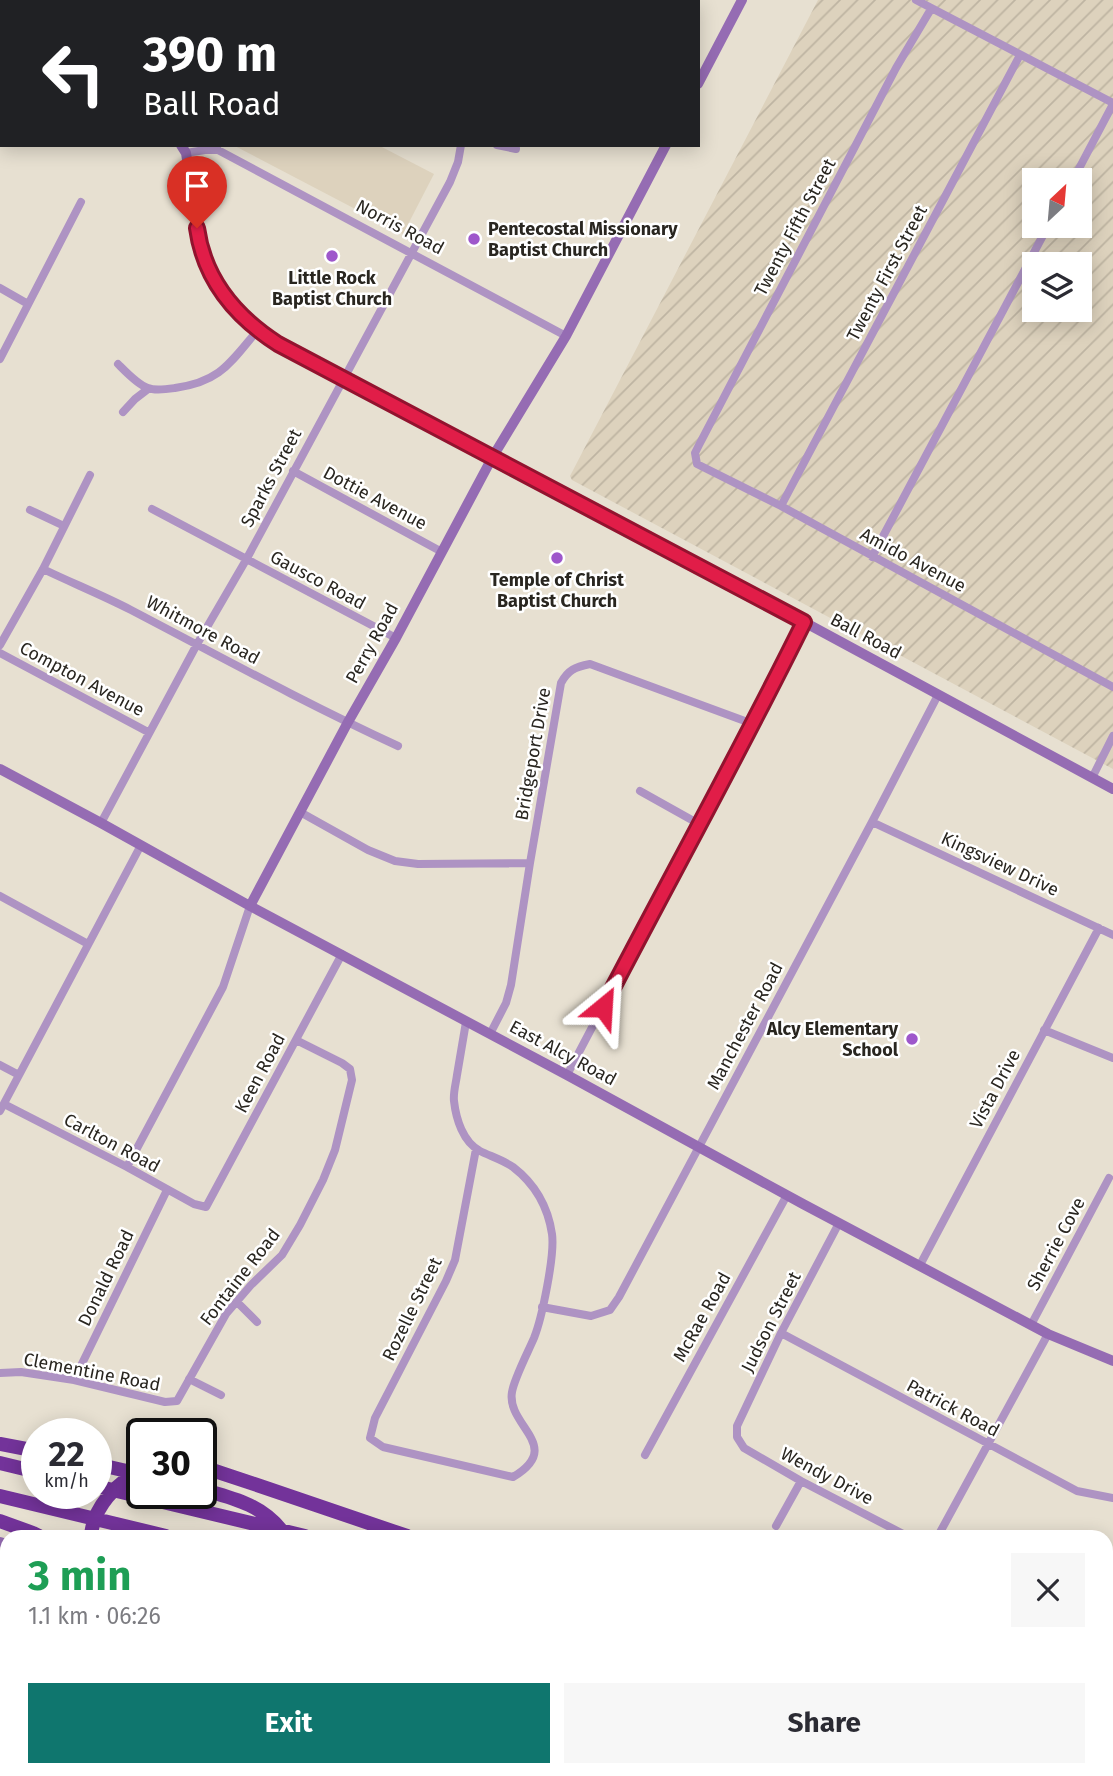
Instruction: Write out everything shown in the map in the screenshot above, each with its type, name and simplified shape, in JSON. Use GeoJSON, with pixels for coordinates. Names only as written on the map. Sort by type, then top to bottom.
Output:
{"type":"FeatureCollection","features":[{"type":"Feature","properties":{"kind":"highway"},"geometry":{"type":"LineString","coordinates":[[0,1444],[21,1448]]}},
{"type":"Feature","properties":{"kind":"highway"},"geometry":{"type":"LineString","coordinates":[[0,1463],[21,1468]]}},
{"type":"Feature","properties":{"kind":"highway"},"geometry":{"type":"LineString","coordinates":[[217,1472],[389,1530]]}},
{"type":"Feature","properties":{"kind":"highway"},"geometry":{"type":"LineString","coordinates":[[92,1530],[95,1518],[112,1491],[126,1479]]}},
{"type":"Feature","properties":{"kind":"highway"},"geometry":{"type":"LineString","coordinates":[[112,1490],[280,1530]]}},
{"type":"Feature","properties":{"kind":"highway"},"geometry":{"type":"LineString","coordinates":[[217,1493],[240,1499],[253,1506],[281,1530]]}},
{"type":"Feature","properties":{"kind":"highway"},"geometry":{"type":"LineString","coordinates":[[0,1496],[141,1530]]}},
{"type":"Feature","properties":{"kind":"highway"},"geometry":{"type":"LineString","coordinates":[[0,1521],[23,1530]]}},
{"type":"Feature","properties":{"kind":"street"},"geometry":{"type":"LineString","coordinates":[[700,80],[741,0]]}},
{"type":"Feature","properties":{"kind":"street"},"geometry":{"type":"LineString","coordinates":[[916,0],[1113,104],[1079,168]]}},
{"type":"Feature","properties":{"kind":"street","name":"Twenty Fifth Street"},"geometry":{"type":"LineString","coordinates":[[697,464],[695,453],[711,421],[896,68],[931,9]]}},
{"type":"Feature","properties":{"kind":"street","name":"Twenty First Street"},"geometry":{"type":"LineString","coordinates":[[781,506],[1020,55]]}},
{"type":"Feature","properties":{"kind":"street","name":"Sparks Street"},"geometry":{"type":"LineString","coordinates":[[101,823],[450,182],[461,147]]}},
{"type":"Feature","properties":{"kind":"street"},"geometry":{"type":"LineString","coordinates":[[506,147],[516,149]]}},
{"type":"Feature","properties":{"kind":"street","name":"Perry Road"},"geometry":{"type":"LineString","coordinates":[[127,1167],[223,987],[250,906],[492,458],[566,336],[665,147]]}},
{"type":"Feature","properties":{"kind":"street","name":"Norris Road"},"geometry":{"type":"LineString","coordinates":[[184,149],[216,148],[566,336]]}},
{"type":"Feature","properties":{"kind":"street","name":"Ball Road"},"geometry":{"type":"LineString","coordinates":[[184,149],[199,242],[213,278],[237,312],[257,331],[1113,789]]}},
{"type":"Feature","properties":{"kind":"street"},"geometry":{"type":"LineString","coordinates":[[0,359],[81,202]]}},
{"type":"Feature","properties":{"kind":"street"},"geometry":{"type":"LineString","coordinates":[[872,557],[1042,238]]}},
{"type":"Feature","properties":{"kind":"street"},"geometry":{"type":"LineString","coordinates":[[0,288],[28,304]]}},
{"type":"Feature","properties":{"kind":"street"},"geometry":{"type":"LineString","coordinates":[[118,364],[148,388],[192,386],[210,379],[224,369],[257,331]]}},
{"type":"Feature","properties":{"kind":"street"},"geometry":{"type":"LineString","coordinates":[[123,412],[148,388]]}},
{"type":"Feature","properties":{"kind":"street","name":"Amido Avenue"},"geometry":{"type":"LineString","coordinates":[[697,464],[781,506],[1113,687]]}},
{"type":"Feature","properties":{"kind":"street","name":"Dottie Avenue"},"geometry":{"type":"LineString","coordinates":[[293,471],[442,552]]}},
{"type":"Feature","properties":{"kind":"street"},"geometry":{"type":"LineString","coordinates":[[0,645],[43,569],[90,475]]}},
{"type":"Feature","properties":{"kind":"street","name":"Gausco Road"},"geometry":{"type":"LineString","coordinates":[[152,509],[396,638]]}},
{"type":"Feature","properties":{"kind":"street"},"geometry":{"type":"LineString","coordinates":[[30,510],[64,526]]}},
{"type":"Feature","properties":{"kind":"street","name":"Whitmore Road"},"geometry":{"type":"LineString","coordinates":[[43,569],[128,608],[196,646],[398,746]]}},
{"type":"Feature","properties":{"kind":"street"},"geometry":{"type":"LineString","coordinates":[[568,1075],[804,622]]}},
{"type":"Feature","properties":{"kind":"street","name":"Compton Avenue"},"geometry":{"type":"LineString","coordinates":[[0,653],[149,732]]}},
{"type":"Feature","properties":{"kind":"street","name":"Bridgeport Drive"},"geometry":{"type":"LineString","coordinates":[[489,1034],[506,1003],[512,985],[561,683],[566,674],[578,666],[590,664],[753,724]]}},
{"type":"Feature","properties":{"kind":"street","name":"Manchester Road"},"geometry":{"type":"LineString","coordinates":[[542,1307],[591,1316],[610,1310],[623,1290],[938,695]]}},
{"type":"Feature","properties":{"kind":"street"},"geometry":{"type":"LineString","coordinates":[[1092,778],[1113,736]]}},
{"type":"Feature","properties":{"kind":"street","name":"East Alcy Road"},"geometry":{"type":"LineString","coordinates":[[0,769],[839,1223],[1048,1334],[1113,1361]]}},
{"type":"Feature","properties":{"kind":"street"},"geometry":{"type":"LineString","coordinates":[[639,792],[699,824]]}},
{"type":"Feature","properties":{"kind":"street"},"geometry":{"type":"LineString","coordinates":[[300,812],[368,850],[395,861],[418,864],[530,863]]}},
{"type":"Feature","properties":{"kind":"street","name":"Kingsview Drive"},"geometry":{"type":"LineString","coordinates":[[873,822],[1113,935]]}},
{"type":"Feature","properties":{"kind":"street"},"geometry":{"type":"LineString","coordinates":[[2,1108],[141,845]]}},
{"type":"Feature","properties":{"kind":"street"},"geometry":{"type":"LineString","coordinates":[[0,896],[88,943]]}},
{"type":"Feature","properties":{"kind":"street","name":"Vista Drive"},"geometry":{"type":"LineString","coordinates":[[920,1265],[1099,928]]}},
{"type":"Feature","properties":{"kind":"street","name":"Keen Road"},"geometry":{"type":"LineString","coordinates":[[206,1207],[342,954]]}},
{"type":"Feature","properties":{"kind":"street"},"geometry":{"type":"LineString","coordinates":[[466,1022],[453,1098],[459,1123],[465,1137],[476,1149],[511,1166],[533,1186],[546,1208],[552,1235],[552,1254],[542,1307]]}},
{"type":"Feature","properties":{"kind":"street"},"geometry":{"type":"LineString","coordinates":[[1044,1030],[1113,1058]]}},
{"type":"Feature","properties":{"kind":"street","name":"Fontaine Road"},"geometry":{"type":"LineString","coordinates":[[177,1401],[226,1314],[282,1255],[300,1226],[335,1150],[352,1080],[350,1069],[296,1040]]}},
{"type":"Feature","properties":{"kind":"street"},"geometry":{"type":"LineString","coordinates":[[0,1065],[19,1075]]}},
{"type":"Feature","properties":{"kind":"street","name":"Carlton Road"},"geometry":{"type":"LineString","coordinates":[[2,1108],[127,1167],[194,1204],[206,1207]]}},
{"type":"Feature","properties":{"kind":"street","name":"Rozelle Street"},"geometry":{"type":"LineString","coordinates":[[476,1149],[455,1260],[375,1419],[370,1438],[383,1447],[513,1477],[526,1469],[535,1456],[533,1440],[512,1406],[512,1391],[535,1334],[542,1307]]}},
{"type":"Feature","properties":{"kind":"street","name":"Sherrie Cove"},"geometry":{"type":"LineString","coordinates":[[1031,1325],[1109,1178]]}},
{"type":"Feature","properties":{"kind":"street","name":"Donald Road"},"geometry":{"type":"LineString","coordinates":[[74,1380],[167,1190]]}},
{"type":"Feature","properties":{"kind":"street","name":"McRae Road"},"geometry":{"type":"LineString","coordinates":[[645,1455],[787,1195]]}},
{"type":"Feature","properties":{"kind":"street","name":"Judson Street"},"geometry":{"type":"LineString","coordinates":[[737,1437],[737,1426],[839,1223]]}},
{"type":"Feature","properties":{"kind":"street"},"geometry":{"type":"LineString","coordinates":[[237,1302],[257,1322]]}},
{"type":"Feature","properties":{"kind":"street","name":"Patrick Road"},"geometry":{"type":"LineString","coordinates":[[782,1333],[1077,1491],[1113,1498]]}},
{"type":"Feature","properties":{"kind":"street"},"geometry":{"type":"LineString","coordinates":[[941,1530],[1048,1334]]}},
{"type":"Feature","properties":{"kind":"street","name":"Clementine Road"},"geometry":{"type":"LineString","coordinates":[[0,1373],[21,1372],[74,1380],[165,1402],[177,1401]]}},
{"type":"Feature","properties":{"kind":"street"},"geometry":{"type":"LineString","coordinates":[[189,1379],[221,1395]]}},
{"type":"Feature","properties":{"kind":"street","name":"Wendy Drive"},"geometry":{"type":"LineString","coordinates":[[737,1437],[744,1448],[895,1530]]}},
{"type":"Feature","properties":{"kind":"street"},"geometry":{"type":"LineString","coordinates":[[776,1526],[801,1481]]}},
{"type":"Feature","properties":{"kind":"shaded area"},"geometry":{"type":"Polygon","coordinates":[[[818,0],[1113,0],[1113,769],[572,480],[570,476],[818,0]]]}},
{"type":"Feature","properties":{"kind":"shaded area"},"geometry":{"type":"Polygon","coordinates":[[[237,147],[382,147],[434,174],[403,234],[237,147]]]}},
{"type":"Feature","properties":{"kind":"place","name":"Pentecostal Missionary Baptist Church"},"geometry":{"type":"Point","coordinates":[474,239]}},
{"type":"Feature","properties":{"kind":"place","name":"Little Rock Baptist Church"},"geometry":{"type":"Point","coordinates":[332,256]}},
{"type":"Feature","properties":{"kind":"place","name":"Temple of Christ Baptist Church"},"geometry":{"type":"Point","coordinates":[557,558]}},
{"type":"Feature","properties":{"kind":"place","name":"Alcy Elementary School"},"geometry":{"type":"Point","coordinates":[912,1039]}},
{"type":"Feature","properties":{"kind":"route"},"geometry":{"type":"LineString","coordinates":[[197,228],[199,242],[213,278],[237,312],[257,331],[804,622],[603,1007]]}}]}
